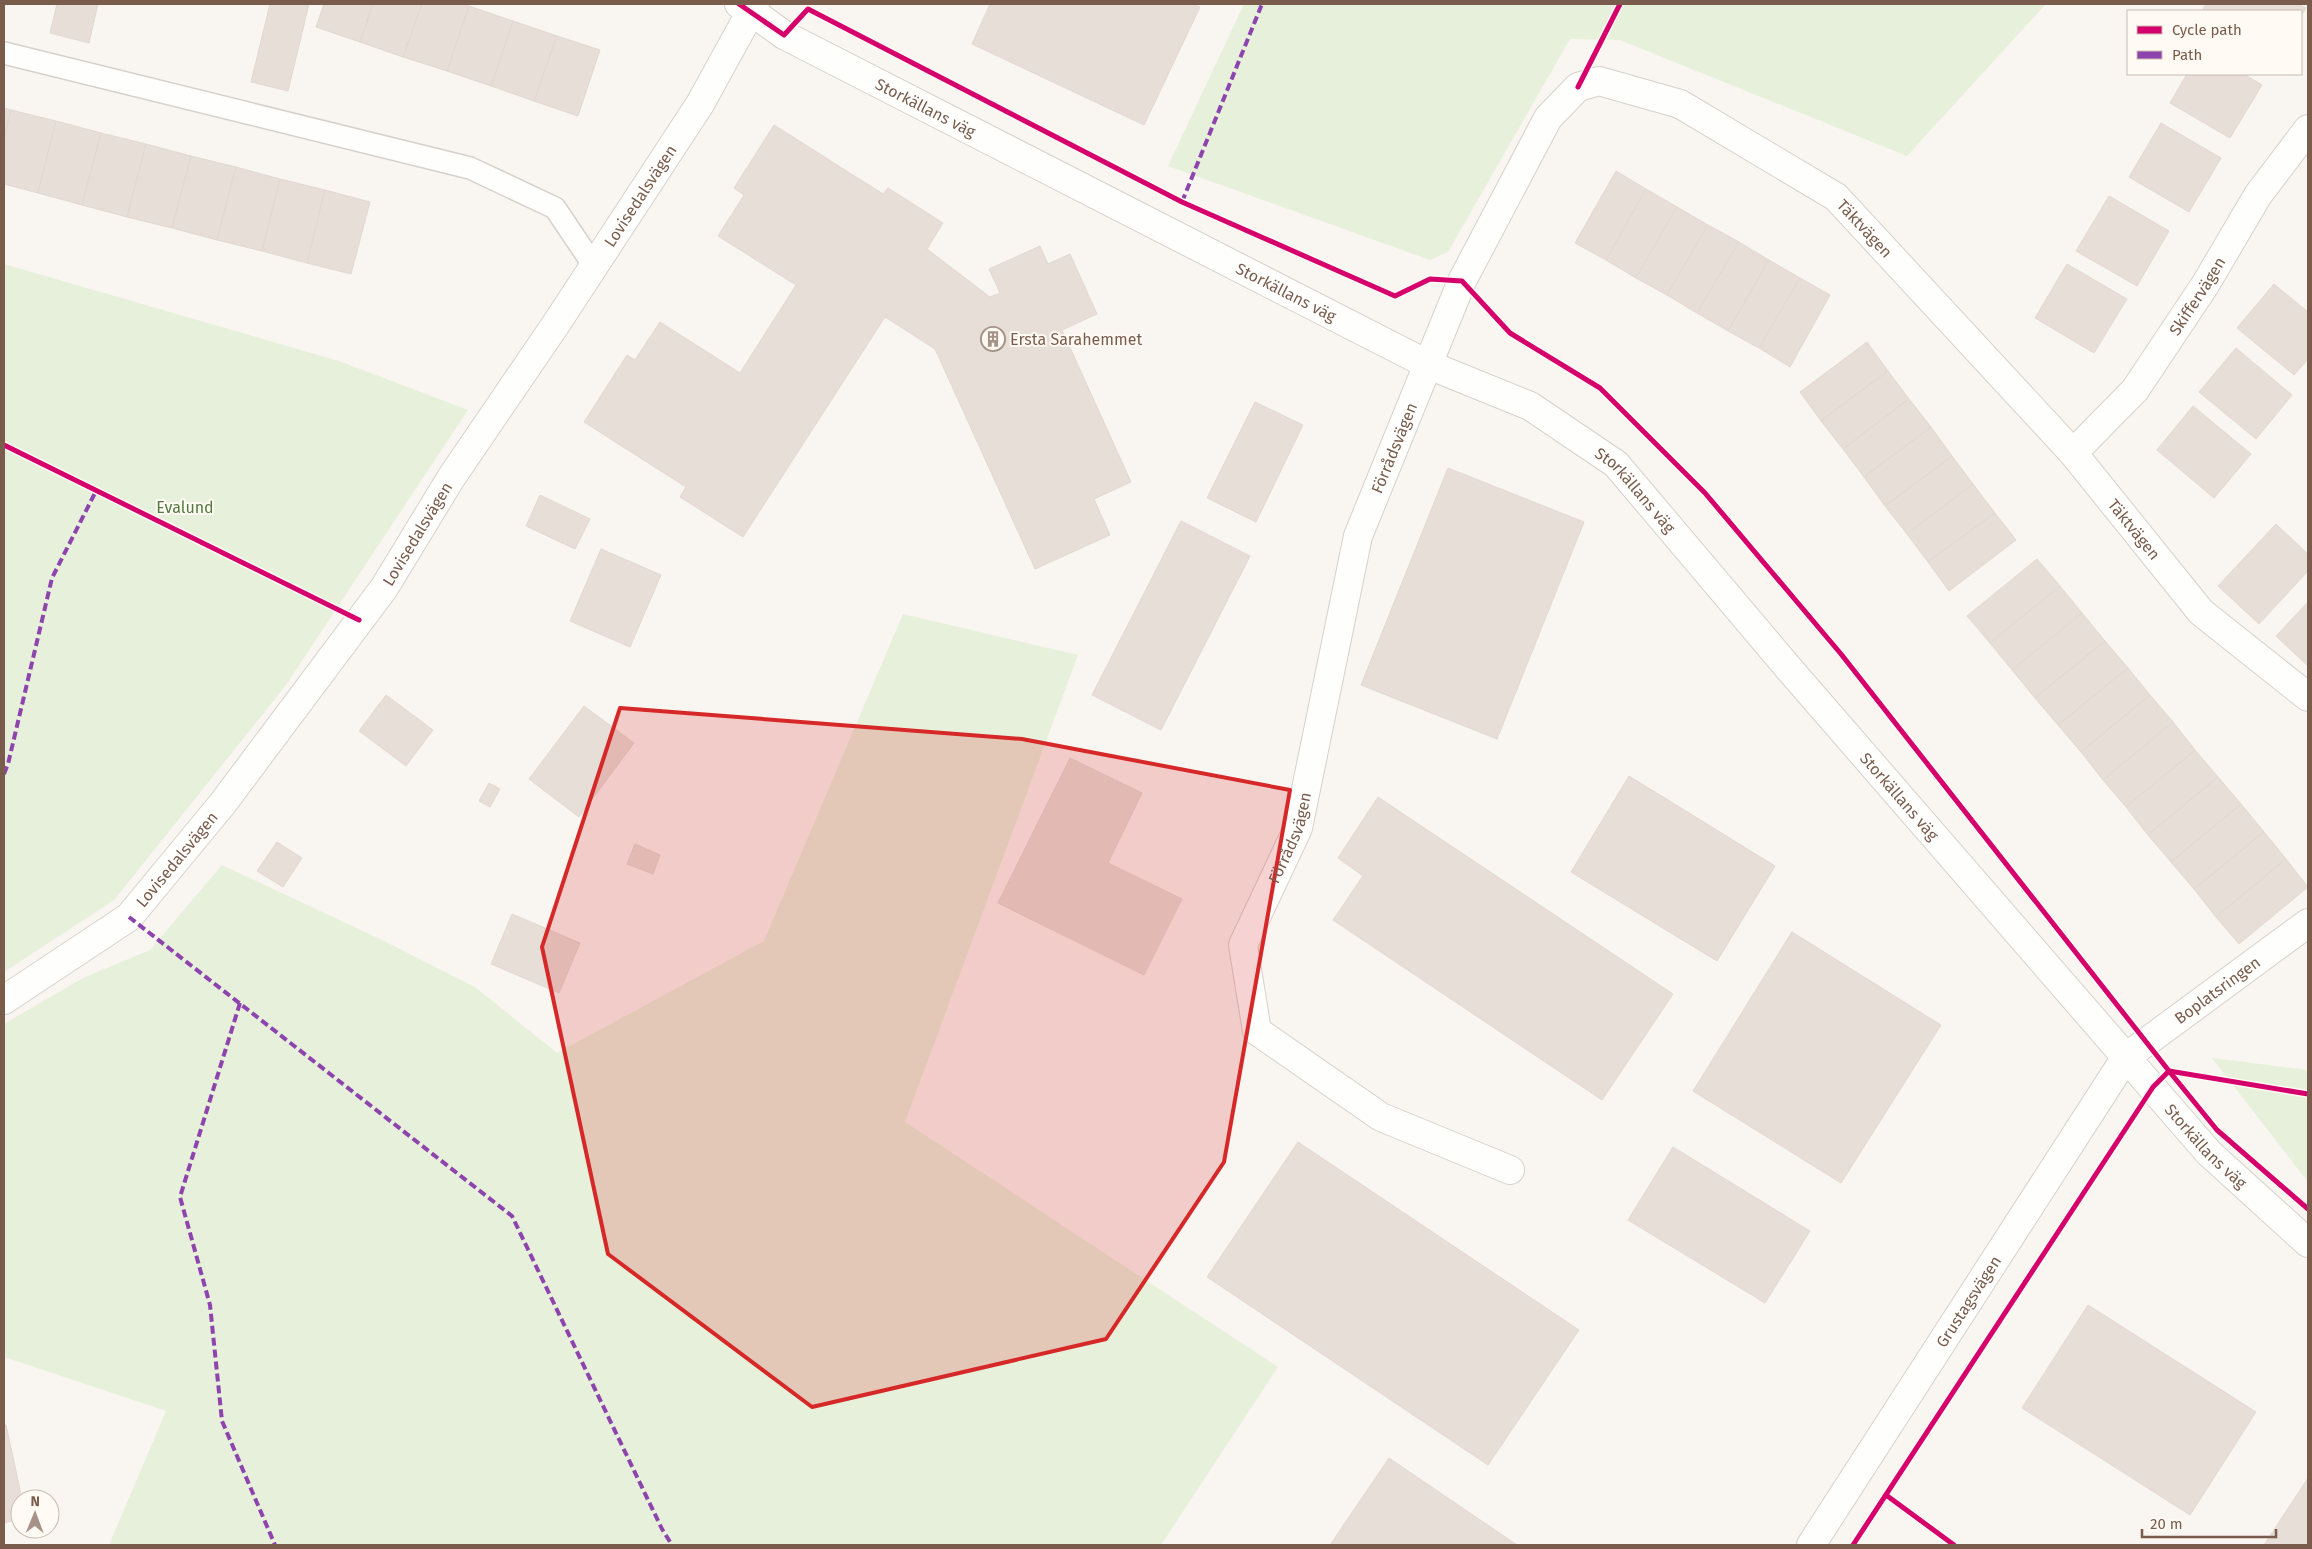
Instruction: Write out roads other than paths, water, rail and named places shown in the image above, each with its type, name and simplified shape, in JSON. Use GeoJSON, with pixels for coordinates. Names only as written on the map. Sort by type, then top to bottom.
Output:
{"type":"FeatureCollection","features":[{"type":"Feature","properties":{"kind":"street","name":"Lovisedalsvägen"},"geometry":{"type":"LineString","coordinates":[[4,1000],[129,916],[223,803],[384,588],[451,478],[594,266],[700,104],[748,6]]}},
{"type":"Feature","properties":{"kind":"street","name":"Storkällans väg"},"geometry":{"type":"LineString","coordinates":[[748,6],[784,35],[1429,366],[1530,406],[1616,464],[1797,678],[2209,1152],[2308,1243]]}},
{"type":"Feature","properties":{"kind":"street","name":"Täktvägen"},"geometry":{"type":"LineString","coordinates":[[1429,366],[1462,281],[1548,118],[1578,87],[1598,81],[1680,104],[1836,197],[2073,453],[2201,612],[2308,697]]}},
{"type":"Feature","properties":{"kind":"street","name":"Skiffervägen"},"geometry":{"type":"LineString","coordinates":[[2073,453],[2135,390],[2206,285],[2258,195],[2308,129]]}},
{"type":"Feature","properties":{"kind":"street","name":"Förrådsvägen"},"geometry":{"type":"LineString","coordinates":[[1429,366],[1358,536],[1298,828],[1243,945],[1257,1030],[1381,1116],[1510,1170]]}},
{"type":"Feature","properties":{"kind":"street","name":"Boplatsringen"},"geometry":{"type":"LineString","coordinates":[[2126,1057],[2308,923]]}},
{"type":"Feature","properties":{"kind":"street","name":"Grustagsvägen"},"geometry":{"type":"LineString","coordinates":[[1822,1541],[2126,1057]]}},
{"type":"Feature","properties":{"kind":"lane"},"geometry":{"type":"LineString","coordinates":[[4,54],[470,168],[555,208],[594,266]]}},
{"type":"Feature","properties":{"kind":"place","name":"Ersta Sarahemmet"},"geometry":{"type":"Point","coordinates":[993,339]}},
{"type":"Feature","properties":{"kind":"park label","name":"Evalund"},"geometry":{"type":"Point","coordinates":[185,507]}}]}
